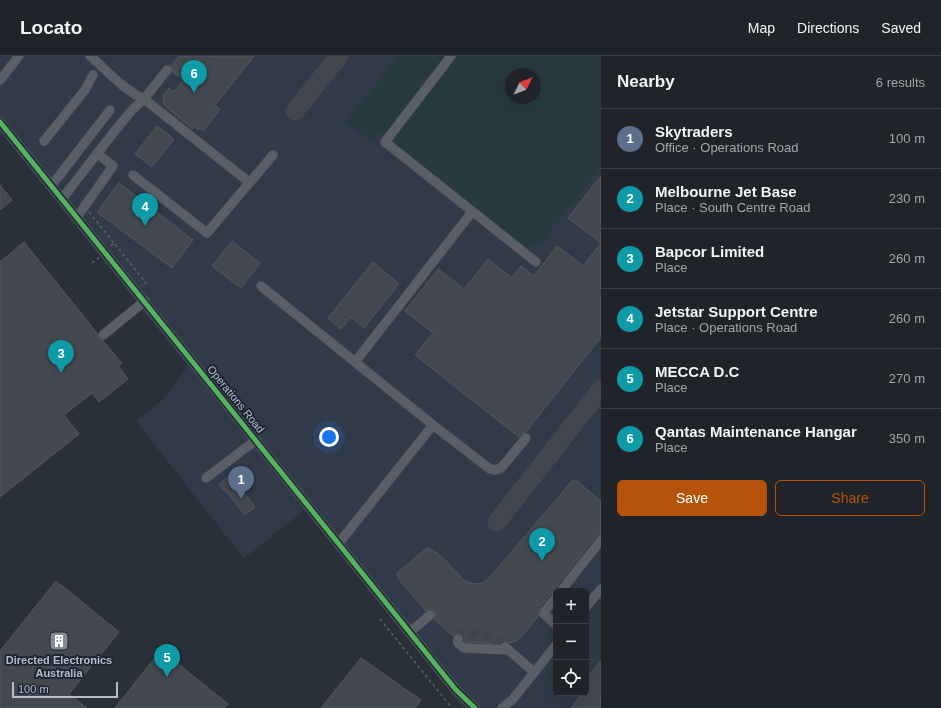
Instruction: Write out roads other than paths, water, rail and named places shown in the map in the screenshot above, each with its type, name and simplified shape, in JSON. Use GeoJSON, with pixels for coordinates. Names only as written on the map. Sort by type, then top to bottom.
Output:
{"type":"FeatureCollection","features":[{"type":"Feature","properties":{"kind":"street"},"geometry":{"type":"LineString","coordinates":[[0,80],[19,56]]}},
{"type":"Feature","properties":{"kind":"street"},"geometry":{"type":"LineString","coordinates":[[90,56],[133,94],[144,99],[249,182]]}},
{"type":"Feature","properties":{"kind":"street"},"geometry":{"type":"LineString","coordinates":[[451,56],[385,142],[536,262]]}},
{"type":"Feature","properties":{"kind":"street"},"geometry":{"type":"LineString","coordinates":[[62,199],[132,110],[144,99],[167,70]]}},
{"type":"Feature","properties":{"kind":"street"},"geometry":{"type":"LineString","coordinates":[[44,141],[85,90],[93,75]]}},
{"type":"Feature","properties":{"kind":"street"},"geometry":{"type":"LineString","coordinates":[[51,185],[110,110]]}},
{"type":"Feature","properties":{"kind":"street","name":"Operations Road"},"geometry":{"type":"LineString","coordinates":[[0,122],[456,690],[475,708]]}},
{"type":"Feature","properties":{"kind":"street"},"geometry":{"type":"LineString","coordinates":[[77,217],[113,166],[97,153]]}},
{"type":"Feature","properties":{"kind":"street"},"geometry":{"type":"LineString","coordinates":[[133,175],[207,233],[211,231],[249,182],[273,155]]}},
{"type":"Feature","properties":{"kind":"street"},"geometry":{"type":"LineString","coordinates":[[355,362],[472,212]]}},
{"type":"Feature","properties":{"kind":"street"},"geometry":{"type":"LineString","coordinates":[[261,286],[486,466],[495,470],[501,468],[506,464],[526,438]]}},
{"type":"Feature","properties":{"kind":"street"},"geometry":{"type":"LineString","coordinates":[[103,335],[145,301]]}},
{"type":"Feature","properties":{"kind":"street"},"geometry":{"type":"LineString","coordinates":[[339,543],[433,425]]}},
{"type":"Feature","properties":{"kind":"street"},"geometry":{"type":"LineString","coordinates":[[206,478],[256,440]]}},
{"type":"Feature","properties":{"kind":"street"},"geometry":{"type":"LineString","coordinates":[[563,588],[601,540]]}},
{"type":"Feature","properties":{"kind":"street"},"geometry":{"type":"LineString","coordinates":[[589,603],[601,588]]}},
{"type":"Feature","properties":{"kind":"street"},"geometry":{"type":"LineString","coordinates":[[553,601],[544,614],[553,622]]}},
{"type":"Feature","properties":{"kind":"street"},"geometry":{"type":"LineString","coordinates":[[410,632],[430,615]]}},
{"type":"Feature","properties":{"kind":"street"},"geometry":{"type":"LineString","coordinates":[[458,639],[458,643],[464,648],[505,647],[534,672]]}},
{"type":"Feature","properties":{"kind":"street"},"geometry":{"type":"LineString","coordinates":[[508,708],[513,699],[553,649]]}},
{"type":"Feature","properties":{"kind":"street","name":"Operations Road"},"geometry":{"type":"LineString","coordinates":[[456,690],[465,708]]}},
{"type":"Feature","properties":{"kind":"street"},"geometry":{"type":"LineString","coordinates":[[502,708],[513,699]]}},
{"type":"Feature","properties":{"kind":"tunnel"},"geometry":{"type":"LineString","coordinates":[[458,639],[462,634],[479,633],[488,635],[502,644]]}},
{"type":"Feature","properties":{"kind":"place","name":"Qantas Maintenance Hangar"},"geometry":{"type":"Point","coordinates":[194,93]}},
{"type":"Feature","properties":{"kind":"place","name":"Jetstar Support Centre"},"geometry":{"type":"Point","coordinates":[145,226]}},
{"type":"Feature","properties":{"kind":"place","name":"Bapcor Limited"},"geometry":{"type":"Point","coordinates":[61,373]}},
{"type":"Feature","properties":{"kind":"place","name":"Skytraders"},"geometry":{"type":"Point","coordinates":[241,499]}},
{"type":"Feature","properties":{"kind":"place","name":"Melbourne Jet Base"},"geometry":{"type":"Point","coordinates":[542,561]}},
{"type":"Feature","properties":{"kind":"place","name":"Directed Electronics Australia"},"geometry":{"type":"Point","coordinates":[59,641]}},
{"type":"Feature","properties":{"kind":"place","name":"MECCA D.C"},"geometry":{"type":"Point","coordinates":[167,677]}}]}
